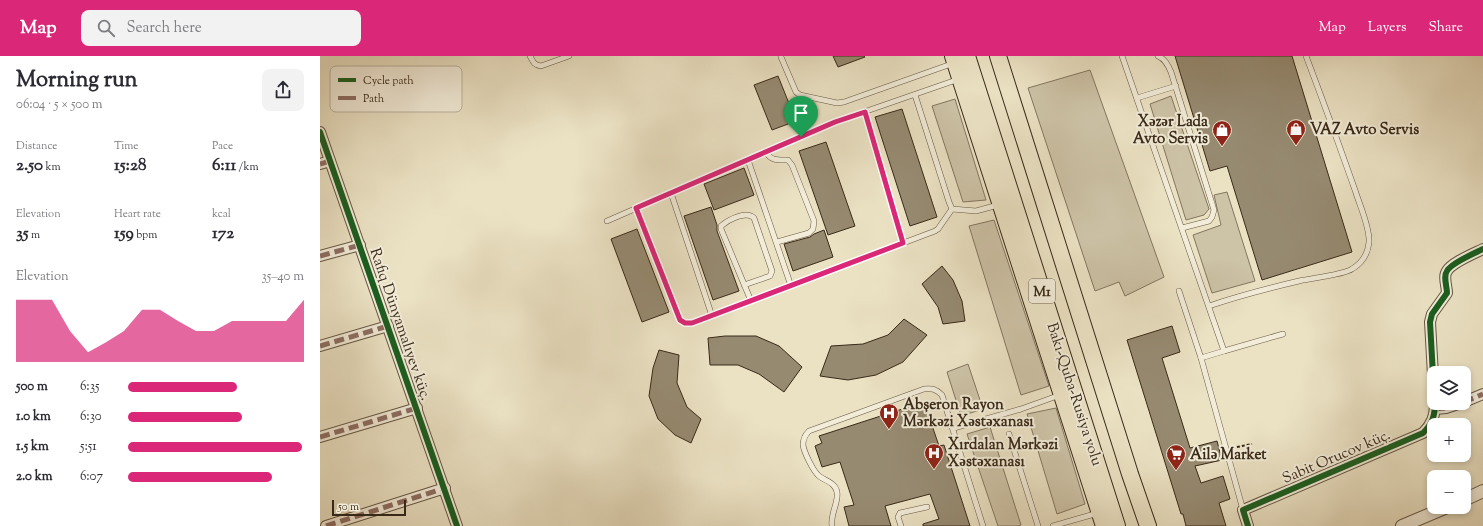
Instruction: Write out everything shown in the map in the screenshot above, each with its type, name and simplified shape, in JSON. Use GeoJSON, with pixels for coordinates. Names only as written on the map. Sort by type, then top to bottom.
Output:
{"type":"FeatureCollection","features":[{"type":"Feature","properties":{"kind":"highway","name":"Bakı-Quba-Rusiya yolu"},"geometry":{"type":"LineString","coordinates":[[998,56],[1130,474],[1148,526]]}},
{"type":"Feature","properties":{"kind":"highway","name":"Bakı-Quba-Rusiya yolu"},"geometry":{"type":"LineString","coordinates":[[958,58],[1117,526]]}},
{"type":"Feature","properties":{"kind":"highway"},"geometry":{"type":"LineString","coordinates":[[958,58],[960,79],[1102,519]]}},
{"type":"Feature","properties":{"kind":"street","name":"Rafiq Dünyamalıyev küç."},"geometry":{"type":"LineString","coordinates":[[320,132],[457,526]]}},
{"type":"Feature","properties":{"kind":"street"},"geometry":{"type":"LineString","coordinates":[[320,164],[330,161]]}},
{"type":"Feature","properties":{"kind":"street"},"geometry":{"type":"LineString","coordinates":[[320,256],[360,245]]}},
{"type":"Feature","properties":{"kind":"street"},"geometry":{"type":"LineString","coordinates":[[1432,366],[1430,322],[1432,314],[1447,293],[1445,276],[1446,271],[1451,266],[1483,248]]}},
{"type":"Feature","properties":{"kind":"street"},"geometry":{"type":"LineString","coordinates":[[320,346],[388,326]]}},
{"type":"Feature","properties":{"kind":"street"},"geometry":{"type":"LineString","coordinates":[[1471,399],[1483,394]]}},
{"type":"Feature","properties":{"kind":"street"},"geometry":{"type":"LineString","coordinates":[[320,437],[417,408]]}},
{"type":"Feature","properties":{"kind":"street","name":"Sabit Orucov küç."},"geometry":{"type":"LineString","coordinates":[[1244,510],[1423,433],[1430,426],[1434,410]]}},
{"type":"Feature","properties":{"kind":"street"},"geometry":{"type":"LineString","coordinates":[[326,526],[445,488]]}},
{"type":"Feature","properties":{"kind":"street"},"geometry":{"type":"LineString","coordinates":[[1471,497],[1483,491]]}},
{"type":"Feature","properties":{"kind":"street"},"geometry":{"type":"LineString","coordinates":[[1244,510],[1248,526]]}},
{"type":"Feature","properties":{"kind":"street"},"geometry":{"type":"LineString","coordinates":[[1402,526],[1430,514]]}},
{"type":"Feature","properties":{"kind":"lane"},"geometry":{"type":"LineString","coordinates":[[530,56],[533,63],[541,66],[569,56]]}},
{"type":"Feature","properties":{"kind":"lane"},"geometry":{"type":"LineString","coordinates":[[1122,56],[1224,351]]}},
{"type":"Feature","properties":{"kind":"lane"},"geometry":{"type":"LineString","coordinates":[[1209,306],[1237,297],[1300,281],[1351,270],[1366,256],[1369,242],[1362,210],[1306,56]]}},
{"type":"Feature","properties":{"kind":"lane"},"geometry":{"type":"LineString","coordinates":[[782,57],[796,92],[800,95],[837,103],[844,102],[958,58]]}},
{"type":"Feature","properties":{"kind":"lane"},"geometry":{"type":"LineString","coordinates":[[1161,57],[1171,72],[1176,86],[1214,210],[1209,221],[1182,228]]}},
{"type":"Feature","properties":{"kind":"lane"},"geometry":{"type":"LineString","coordinates":[[607,221],[835,122],[960,79]]}},
{"type":"Feature","properties":{"kind":"lane"},"geometry":{"type":"LineString","coordinates":[[1137,98],[1176,86]]}},
{"type":"Feature","properties":{"kind":"lane"},"geometry":{"type":"LineString","coordinates":[[916,94],[952,209]]}},
{"type":"Feature","properties":{"kind":"lane"},"geometry":{"type":"LineString","coordinates":[[865,112],[903,243]]}},
{"type":"Feature","properties":{"kind":"lane"},"geometry":{"type":"LineString","coordinates":[[766,152],[769,158],[773,160],[788,160],[792,165],[814,221],[813,229],[809,233],[776,242]]}},
{"type":"Feature","properties":{"kind":"lane"},"geometry":{"type":"LineString","coordinates":[[748,160],[791,286]]}},
{"type":"Feature","properties":{"kind":"lane"},"geometry":{"type":"LineString","coordinates":[[672,192],[712,316]]}},
{"type":"Feature","properties":{"kind":"lane"},"geometry":{"type":"LineString","coordinates":[[952,209],[976,211],[1000,205]]}},
{"type":"Feature","properties":{"kind":"lane"},"geometry":{"type":"LineString","coordinates":[[636,208],[680,320],[685,323],[692,323],[712,316],[935,231],[952,209]]}},
{"type":"Feature","properties":{"kind":"lane"},"geometry":{"type":"LineString","coordinates":[[744,285],[770,276],[772,271],[754,218],[751,215],[746,214],[726,222],[721,226],[744,285],[751,301]]}},
{"type":"Feature","properties":{"kind":"lane"},"geometry":{"type":"LineString","coordinates":[[1179,290],[1201,358],[1244,510]]}},
{"type":"Feature","properties":{"kind":"lane"},"geometry":{"type":"LineString","coordinates":[[1201,358],[1284,334]]}},
{"type":"Feature","properties":{"kind":"lane"},"geometry":{"type":"LineString","coordinates":[[832,526],[832,514],[837,494],[836,490],[832,483],[819,476],[813,469],[803,447],[805,435],[809,431],[924,389],[932,388],[938,390],[942,395],[954,428],[983,526]]}},
{"type":"Feature","properties":{"kind":"lane"},"geometry":{"type":"LineString","coordinates":[[954,428],[1021,409],[1061,395]]}},
{"type":"Feature","properties":{"kind":"lane"},"geometry":{"type":"LineString","coordinates":[[1009,434],[1038,526]]}},
{"type":"Feature","properties":{"kind":"lane"},"geometry":{"type":"LineString","coordinates":[[901,526],[898,517],[900,513],[927,507]]}},
{"type":"Feature","properties":{"kind":"lane"},"geometry":{"type":"LineString","coordinates":[[1053,526],[1102,519]]}},
{"type":"Feature","properties":{"kind":"path"},"geometry":{"type":"LineString","coordinates":[[1227,449],[1252,444]]}},
{"type":"Feature","properties":{"kind":"shaded area"},"geometry":{"type":"Polygon","coordinates":[[[1090,70],[1164,277],[1125,296],[1119,282],[1095,291],[1028,88],[1090,70]]]}},
{"type":"Feature","properties":{"kind":"shaded area"},"geometry":{"type":"Polygon","coordinates":[[[1171,96],[1209,209],[1204,215],[1186,220],[1150,104],[1171,96]]]}},
{"type":"Feature","properties":{"kind":"shaded area"},"geometry":{"type":"Polygon","coordinates":[[[955,99],[986,200],[963,202],[932,106],[955,99]]]}},
{"type":"Feature","properties":{"kind":"shaded area"},"geometry":{"type":"Polygon","coordinates":[[[1227,192],[1255,281],[1212,293],[1193,235],[1221,225],[1214,195],[1227,192]]]}},
{"type":"Feature","properties":{"kind":"shaded area"},"geometry":{"type":"Polygon","coordinates":[[[994,220],[1049,386],[1021,395],[969,226],[994,220]]]}},
{"type":"Feature","properties":{"kind":"shaded area"},"geometry":{"type":"Polygon","coordinates":[[[968,364],[983,409],[961,416],[947,372],[968,364]]]}},
{"type":"Feature","properties":{"kind":"shaded area"},"geometry":{"type":"Polygon","coordinates":[[[1056,408],[1085,504],[1057,514],[1027,414],[1056,408]]]}},
{"type":"Feature","properties":{"kind":"shaded area"},"geometry":{"type":"Polygon","coordinates":[[[990,427],[1021,525],[1018,526],[998,526],[967,434],[990,427]]]}},
{"type":"Feature","properties":{"kind":"building"},"geometry":{"type":"Polygon","coordinates":[[[833,56],[864,56],[865,57],[838,67],[833,56]]]}},
{"type":"Feature","properties":{"kind":"building"},"geometry":{"type":"Polygon","coordinates":[[[1175,56],[1292,56],[1352,252],[1262,280],[1227,166],[1210,171],[1175,56]]]}},
{"type":"Feature","properties":{"kind":"building"},"geometry":{"type":"Polygon","coordinates":[[[778,76],[796,121],[772,130],[754,85],[778,76]]]}},
{"type":"Feature","properties":{"kind":"building"},"geometry":{"type":"Polygon","coordinates":[[[902,109],[937,217],[910,226],[875,117],[902,109]]]}},
{"type":"Feature","properties":{"kind":"building"},"geometry":{"type":"Polygon","coordinates":[[[826,142],[855,226],[828,235],[799,151],[826,142]]]}},
{"type":"Feature","properties":{"kind":"building"},"geometry":{"type":"Polygon","coordinates":[[[744,168],[754,195],[714,210],[704,184],[744,168]]]}},
{"type":"Feature","properties":{"kind":"building"},"geometry":{"type":"Polygon","coordinates":[[[711,207],[717,225],[717,231],[739,291],[713,300],[684,216],[711,207]]]}},
{"type":"Feature","properties":{"kind":"building"},"geometry":{"type":"Polygon","coordinates":[[[637,229],[669,312],[642,322],[611,239],[637,229]]]}},
{"type":"Feature","properties":{"kind":"building"},"geometry":{"type":"Polygon","coordinates":[[[824,230],[833,257],[793,271],[784,244],[810,237],[824,230]]]}},
{"type":"Feature","properties":{"kind":"building"},"geometry":{"type":"Polygon","coordinates":[[[942,266],[953,280],[962,301],[965,321],[943,324],[938,307],[922,284],[942,266]]]}},
{"type":"Feature","properties":{"kind":"building"},"geometry":{"type":"Polygon","coordinates":[[[904,319],[927,335],[903,362],[876,375],[848,380],[820,376],[831,346],[863,344],[888,335],[904,319]]]}},
{"type":"Feature","properties":{"kind":"building"},"geometry":{"type":"Polygon","coordinates":[[[1172,326],[1180,352],[1162,358],[1190,448],[1217,441],[1222,460],[1195,466],[1201,483],[1223,476],[1230,499],[1219,503],[1226,526],[1186,526],[1127,340],[1172,326]]]}},
{"type":"Feature","properties":{"kind":"building"},"geometry":{"type":"Polygon","coordinates":[[[725,336],[756,336],[779,346],[802,367],[784,392],[759,374],[738,365],[710,365],[708,338],[725,336]]]}},
{"type":"Feature","properties":{"kind":"building"},"geometry":{"type":"Polygon","coordinates":[[[659,350],[679,355],[677,383],[687,407],[701,419],[691,443],[675,435],[658,419],[649,396],[653,368],[659,350]]]}},
{"type":"Feature","properties":{"kind":"building"},"geometry":{"type":"Polygon","coordinates":[[[924,402],[939,446],[944,445],[970,526],[923,526],[923,524],[939,519],[930,494],[885,506],[891,526],[849,526],[844,507],[854,505],[840,462],[822,467],[815,446],[822,443],[819,436],[924,402]]]}},
{"type":"Feature","properties":{"kind":"marked path"},"geometry":{"type":"LineString","coordinates":[[320,164],[330,161]]}},
{"type":"Feature","properties":{"kind":"marked path"},"geometry":{"type":"LineString","coordinates":[[320,256],[360,245]]}},
{"type":"Feature","properties":{"kind":"marked path"},"geometry":{"type":"LineString","coordinates":[[320,346],[388,326]]}},
{"type":"Feature","properties":{"kind":"marked path"},"geometry":{"type":"LineString","coordinates":[[1471,399],[1483,394]]}},
{"type":"Feature","properties":{"kind":"marked path"},"geometry":{"type":"LineString","coordinates":[[320,437],[417,408]]}},
{"type":"Feature","properties":{"kind":"marked path"},"geometry":{"type":"LineString","coordinates":[[326,526],[445,488]]}},
{"type":"Feature","properties":{"kind":"cycle path"},"geometry":{"type":"LineString","coordinates":[[320,132],[457,526]]}},
{"type":"Feature","properties":{"kind":"cycle path"},"geometry":{"type":"LineString","coordinates":[[1432,366],[1430,322],[1432,314],[1447,293],[1445,279],[1446,273],[1453,265],[1483,249]]}},
{"type":"Feature","properties":{"kind":"cycle path"},"geometry":{"type":"LineString","coordinates":[[1248,526],[1243,510],[1423,433],[1432,420],[1434,410]]}},
{"type":"Feature","properties":{"kind":"place","name":"VAZ Avto Servis"},"geometry":{"type":"Point","coordinates":[1296,146]}},
{"type":"Feature","properties":{"kind":"place","name":"Xəzər Lada Avto Servis"},"geometry":{"type":"Point","coordinates":[1222,147]}},
{"type":"Feature","properties":{"kind":"place","name":"Abşeron Rayon Mərkəzi Xəstəxanası"},"geometry":{"type":"Point","coordinates":[889,430]}},
{"type":"Feature","properties":{"kind":"place","name":"Xırdalan Mərkəzi Xəstəxanası"},"geometry":{"type":"Point","coordinates":[934,470]}},
{"type":"Feature","properties":{"kind":"place","name":"Ailə Market"},"geometry":{"type":"Point","coordinates":[1176,471]}},
{"type":"Feature","properties":{"kind":"route"},"geometry":{"type":"LineString","coordinates":[[865,112],[903,243],[692,323],[685,323],[680,320],[636,208],[801,137],[835,122],[865,112]]}}]}
